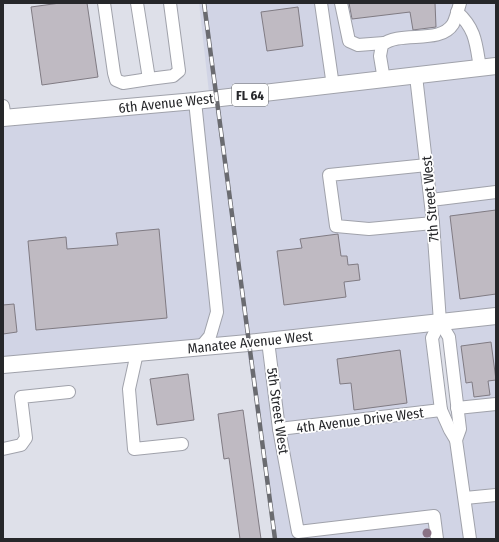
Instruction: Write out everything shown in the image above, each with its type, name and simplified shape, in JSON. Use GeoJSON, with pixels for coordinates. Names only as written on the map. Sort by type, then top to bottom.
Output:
{"type":"FeatureCollection","features":[{"type":"Feature","properties":{"kind":"main road","name":"6th Avenue West"},"geometry":{"type":"LineString","coordinates":[[4,114],[195,101],[496,66]]}},
{"type":"Feature","properties":{"kind":"main road","name":"Manatee Avenue West"},"geometry":{"type":"LineString","coordinates":[[3,365],[200,348],[496,316]]}},
{"type":"Feature","properties":{"kind":"street"},"geometry":{"type":"LineString","coordinates":[[104,3],[114,73],[116,80],[123,83],[173,76],[179,71],[170,3]]}},
{"type":"Feature","properties":{"kind":"street"},"geometry":{"type":"LineString","coordinates":[[137,3],[149,79]]}},
{"type":"Feature","properties":{"kind":"street"},"geometry":{"type":"LineString","coordinates":[[321,3],[333,86]]}},
{"type":"Feature","properties":{"kind":"street"},"geometry":{"type":"LineString","coordinates":[[341,3],[349,41],[358,45],[384,43],[393,40],[442,33],[453,24],[458,8]]}},
{"type":"Feature","properties":{"kind":"street"},"geometry":{"type":"LineString","coordinates":[[458,8],[473,30],[480,68]]}},
{"type":"Feature","properties":{"kind":"street"},"geometry":{"type":"LineString","coordinates":[[384,43],[380,49],[384,80]]}},
{"type":"Feature","properties":{"kind":"street","name":"7th Street West"},"geometry":{"type":"LineString","coordinates":[[416,76],[431,200],[440,322],[449,337],[460,429],[456,440]]}},
{"type":"Feature","properties":{"kind":"street"},"geometry":{"type":"LineString","coordinates":[[195,101],[217,312],[210,336],[200,348]]}},
{"type":"Feature","properties":{"kind":"street"},"geometry":{"type":"LineString","coordinates":[[427,164],[329,175],[336,226],[369,229],[433,224]]}},
{"type":"Feature","properties":{"kind":"street"},"geometry":{"type":"LineString","coordinates":[[431,200],[496,192]]}},
{"type":"Feature","properties":{"kind":"street","name":"7th Street West"},"geometry":{"type":"LineString","coordinates":[[440,322],[432,338],[441,410],[456,440],[470,539]]}},
{"type":"Feature","properties":{"kind":"street","name":"5th Street West"},"geometry":{"type":"LineString","coordinates":[[268,341],[279,429],[298,535]]}},
{"type":"Feature","properties":{"kind":"street"},"geometry":{"type":"LineString","coordinates":[[137,353],[129,389],[134,449],[182,444]]}},
{"type":"Feature","properties":{"kind":"street"},"geometry":{"type":"LineString","coordinates":[[3,449],[21,444],[26,438],[21,397],[69,392]]}},
{"type":"Feature","properties":{"kind":"street"},"geometry":{"type":"LineString","coordinates":[[457,408],[496,404]]}},
{"type":"Feature","properties":{"kind":"street","name":"4th Avenue Drive West"},"geometry":{"type":"LineString","coordinates":[[279,429],[441,410]]}},
{"type":"Feature","properties":{"kind":"street"},"geometry":{"type":"LineString","coordinates":[[465,498],[496,495]]}},
{"type":"Feature","properties":{"kind":"street"},"geometry":{"type":"LineString","coordinates":[[298,535],[434,516],[437,539]]}},
{"type":"Feature","properties":{"kind":"shaded area"},"geometry":{"type":"Polygon","coordinates":[[[199,3],[315,3],[326,80],[209,93],[199,3]]]}},
{"type":"Feature","properties":{"kind":"shaded area"},"geometry":{"type":"Polygon","coordinates":[[[327,3],[496,3],[496,59],[338,79],[327,3]]]}},
{"type":"Feature","properties":{"kind":"shaded area"},"geometry":{"type":"Polygon","coordinates":[[[496,72],[496,310],[445,315],[439,223],[423,82],[496,72]]]}},
{"type":"Feature","properties":{"kind":"shaded area"},"geometry":{"type":"Polygon","coordinates":[[[411,83],[427,224],[433,316],[247,337],[3,358],[3,125],[411,83]]]}},
{"type":"Feature","properties":{"kind":"shaded area"},"geometry":{"type":"Polygon","coordinates":[[[496,323],[496,488],[470,491],[463,444],[466,428],[450,328],[496,323]]]}},
{"type":"Feature","properties":{"kind":"shaded area"},"geometry":{"type":"Polygon","coordinates":[[[429,330],[435,410],[450,441],[449,444],[451,445],[464,539],[275,539],[247,350],[429,330]]]}},
{"type":"Feature","properties":{"kind":"shaded area"},"geometry":{"type":"Polygon","coordinates":[[[496,502],[496,539],[476,539],[472,504],[496,502]]]}},
{"type":"Feature","properties":{"kind":"building"},"geometry":{"type":"Polygon","coordinates":[[[60,3],[87,3],[98,77],[42,85],[31,7],[60,3]]]}},
{"type":"Feature","properties":{"kind":"building"},"geometry":{"type":"Polygon","coordinates":[[[349,3],[435,3],[436,27],[413,30],[410,12],[352,19],[349,3]]]}},
{"type":"Feature","properties":{"kind":"building"},"geometry":{"type":"Polygon","coordinates":[[[298,7],[303,46],[267,51],[261,12],[298,7]]]}},
{"type":"Feature","properties":{"kind":"building"},"geometry":{"type":"Polygon","coordinates":[[[496,210],[496,294],[460,299],[450,216],[496,210]]]}},
{"type":"Feature","properties":{"kind":"building"},"geometry":{"type":"Polygon","coordinates":[[[159,229],[167,318],[36,330],[28,241],[66,237],[67,249],[118,245],[116,233],[159,229]]]}},
{"type":"Feature","properties":{"kind":"building"},"geometry":{"type":"Polygon","coordinates":[[[338,234],[341,256],[347,256],[348,265],[358,264],[360,280],[344,282],[346,297],[284,305],[277,251],[302,248],[300,239],[338,234]]]}},
{"type":"Feature","properties":{"kind":"building"},"geometry":{"type":"Polygon","coordinates":[[[14,304],[17,332],[3,334],[3,305],[14,304]]]}},
{"type":"Feature","properties":{"kind":"building"},"geometry":{"type":"Polygon","coordinates":[[[491,342],[496,380],[488,381],[490,395],[474,397],[472,382],[466,383],[461,346],[491,342]]]}},
{"type":"Feature","properties":{"kind":"building"},"geometry":{"type":"Polygon","coordinates":[[[400,350],[407,403],[354,410],[351,383],[340,384],[337,359],[400,350]]]}},
{"type":"Feature","properties":{"kind":"building"},"geometry":{"type":"Polygon","coordinates":[[[188,374],[194,420],[157,425],[150,379],[188,374]]]}},
{"type":"Feature","properties":{"kind":"building"},"geometry":{"type":"Polygon","coordinates":[[[243,410],[261,539],[240,539],[229,458],[224,459],[218,414],[243,410]]]}},
{"type":"Feature","properties":{"kind":"railway"},"geometry":{"type":"LineString","coordinates":[[204,3],[275,539]]}}]}
